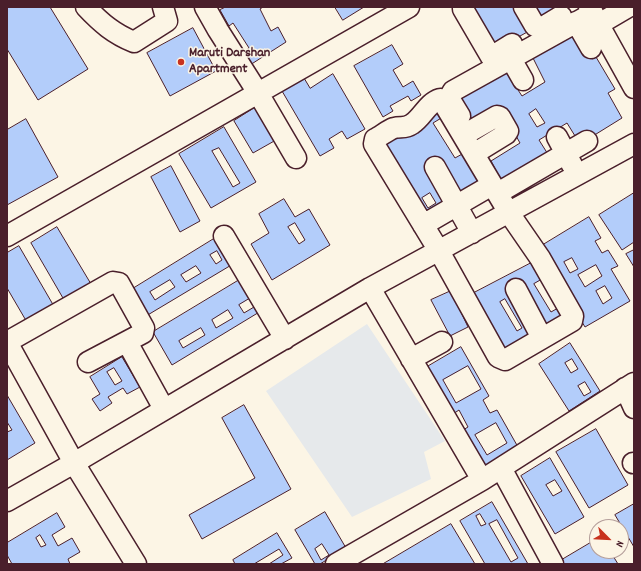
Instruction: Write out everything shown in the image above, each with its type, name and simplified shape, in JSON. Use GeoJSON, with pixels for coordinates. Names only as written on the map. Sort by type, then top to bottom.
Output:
{"type":"FeatureCollection","features":[{"type":"Feature","properties":{"kind":"street"},"geometry":{"type":"LineString","coordinates":[[86,7],[98,20],[120,36],[134,42],[167,21],[163,7]]}},
{"type":"Feature","properties":{"kind":"street"},"geometry":{"type":"LineString","coordinates":[[206,7],[218,30],[258,93],[296,158]]}},
{"type":"Feature","properties":{"kind":"street"},"geometry":{"type":"LineString","coordinates":[[7,236],[409,7]]}},
{"type":"Feature","properties":{"kind":"street"},"geometry":{"type":"LineString","coordinates":[[464,7],[491,57],[531,33]]}},
{"type":"Feature","properties":{"kind":"street"},"geometry":{"type":"LineString","coordinates":[[524,7],[535,26],[541,28],[586,15],[628,7]]}},
{"type":"Feature","properties":{"kind":"street"},"geometry":{"type":"LineString","coordinates":[[586,15],[591,48]]}},
{"type":"Feature","properties":{"kind":"street"},"geometry":{"type":"LineString","coordinates":[[512,211],[494,189],[480,150],[449,98],[453,91],[586,15]]}},
{"type":"Feature","properties":{"kind":"street"},"geometry":{"type":"LineString","coordinates":[[586,15],[634,88]]}},
{"type":"Feature","properties":{"kind":"street"},"geometry":{"type":"LineString","coordinates":[[511,59],[523,80]]}},
{"type":"Feature","properties":{"kind":"street"},"geometry":{"type":"LineString","coordinates":[[440,99],[512,211],[573,316],[572,321],[505,360],[498,357],[439,251],[374,144],[375,139],[395,127],[403,128],[410,126],[419,119],[432,101],[440,99]]}},
{"type":"Feature","properties":{"kind":"street"},"geometry":{"type":"LineString","coordinates":[[469,132],[497,116],[500,117],[508,131],[506,134],[480,150]]}},
{"type":"Feature","properties":{"kind":"street"},"geometry":{"type":"LineString","coordinates":[[423,225],[457,206],[494,189],[561,145],[587,141]]}},
{"type":"Feature","properties":{"kind":"street"},"geometry":{"type":"LineString","coordinates":[[7,501],[370,288],[634,144]]}},
{"type":"Feature","properties":{"kind":"street"},"geometry":{"type":"LineString","coordinates":[[561,145],[578,175]]}},
{"type":"Feature","properties":{"kind":"street"},"geometry":{"type":"LineString","coordinates":[[435,167],[472,233]]}},
{"type":"Feature","properties":{"kind":"street"},"geometry":{"type":"LineString","coordinates":[[224,236],[285,339]]}},
{"type":"Feature","properties":{"kind":"street"},"geometry":{"type":"LineString","coordinates":[[88,362],[143,333],[144,328],[119,283],[113,282],[8,349],[74,463],[136,564]]}},
{"type":"Feature","properties":{"kind":"street"},"geometry":{"type":"LineString","coordinates":[[370,288],[482,480]]}},
{"type":"Feature","properties":{"kind":"street"},"geometry":{"type":"LineString","coordinates":[[516,290],[542,338]]}},
{"type":"Feature","properties":{"kind":"street"},"geometry":{"type":"LineString","coordinates":[[126,342],[164,410]]}},
{"type":"Feature","properties":{"kind":"street"},"geometry":{"type":"LineString","coordinates":[[411,359],[442,342]]}},
{"type":"Feature","properties":{"kind":"street"},"geometry":{"type":"LineString","coordinates":[[336,564],[482,480],[629,386],[634,408]]}},
{"type":"Feature","properties":{"kind":"street"},"geometry":{"type":"LineString","coordinates":[[501,468],[554,564]]}},
{"type":"Feature","properties":{"kind":"shaded area"},"geometry":{"type":"Polygon","coordinates":[[[367,324],[445,441],[424,452],[431,479],[352,517],[266,391],[367,324]]]}},
{"type":"Feature","properties":{"kind":"building"},"geometry":{"type":"Polygon","coordinates":[[[7,7],[50,7],[88,69],[38,100],[7,49],[7,7]]]}},
{"type":"Feature","properties":{"kind":"building"},"geometry":{"type":"Polygon","coordinates":[[[226,7],[263,7],[260,9],[271,31],[278,27],[286,42],[250,65],[245,51],[249,48],[233,23],[229,26],[220,10],[226,7]]]}},
{"type":"Feature","properties":{"kind":"building"},"geometry":{"type":"Polygon","coordinates":[[[335,7],[364,7],[343,20],[335,7]]]}},
{"type":"Feature","properties":{"kind":"building"},"geometry":{"type":"Polygon","coordinates":[[[468,7],[518,7],[531,30],[489,53],[468,7]]]}},
{"type":"Feature","properties":{"kind":"building"},"geometry":{"type":"Polygon","coordinates":[[[530,7],[558,7],[539,25],[530,7]]]}},
{"type":"Feature","properties":{"kind":"building","name":"Maruti Darshan Apartment"},"geometry":{"type":"Polygon","coordinates":[[[193,28],[216,71],[170,96],[147,53],[193,28]]]}},
{"type":"Feature","properties":{"kind":"building"},"geometry":{"type":"Polygon","coordinates":[[[575,31],[592,59],[596,57],[615,89],[608,93],[622,118],[580,144],[567,123],[539,140],[551,159],[504,186],[491,161],[520,143],[502,111],[474,128],[455,97],[503,67],[522,96],[545,82],[532,56],[575,31]],[[536,109],[529,114],[537,127],[545,123],[536,109]]]}},
{"type":"Feature","properties":{"kind":"building"},"geometry":{"type":"Polygon","coordinates":[[[392,45],[403,64],[393,70],[403,87],[413,81],[421,95],[411,101],[408,96],[390,106],[393,111],[383,117],[354,66],[392,45]]]}},
{"type":"Feature","properties":{"kind":"building"},"geometry":{"type":"Polygon","coordinates":[[[333,74],[365,129],[347,139],[342,131],[329,139],[334,148],[320,156],[282,91],[304,78],[310,88],[333,74]]]}},
{"type":"Feature","properties":{"kind":"building"},"geometry":{"type":"Polygon","coordinates":[[[256,107],[276,140],[253,153],[234,121],[256,107]]]}},
{"type":"Feature","properties":{"kind":"building"},"geometry":{"type":"Polygon","coordinates":[[[436,107],[443,117],[433,123],[455,158],[464,153],[483,186],[424,221],[377,142],[436,107]],[[430,193],[422,198],[428,208],[436,203],[430,193]]]}},
{"type":"Feature","properties":{"kind":"building"},"geometry":{"type":"Polygon","coordinates":[[[26,119],[58,177],[7,205],[7,130],[26,119]]]}},
{"type":"Feature","properties":{"kind":"building"},"geometry":{"type":"Polygon","coordinates":[[[224,127],[256,182],[211,208],[179,154],[224,127]],[[219,148],[212,151],[233,187],[240,183],[219,148]]]}},
{"type":"Feature","properties":{"kind":"building"},"geometry":{"type":"Polygon","coordinates":[[[171,166],[200,221],[180,232],[151,177],[171,166]]]}},
{"type":"Feature","properties":{"kind":"building"},"geometry":{"type":"Polygon","coordinates":[[[634,193],[634,242],[622,250],[599,215],[634,193]]]}},
{"type":"Feature","properties":{"kind":"building"},"geometry":{"type":"Polygon","coordinates":[[[284,199],[295,217],[309,209],[330,245],[272,280],[251,244],[269,233],[259,214],[284,199]],[[295,223],[288,227],[299,244],[305,240],[295,223]]]}},
{"type":"Feature","properties":{"kind":"building"},"geometry":{"type":"Polygon","coordinates":[[[589,217],[601,238],[595,241],[602,253],[608,250],[618,266],[611,269],[630,301],[585,327],[538,248],[589,217]],[[572,258],[564,262],[570,273],[578,269],[572,258]],[[596,265],[578,275],[585,287],[602,276],[596,265]],[[605,286],[596,291],[603,304],[612,298],[605,286]]]}},
{"type":"Feature","properties":{"kind":"building"},"geometry":{"type":"Polygon","coordinates":[[[57,227],[94,289],[67,305],[31,243],[57,227]]]}},
{"type":"Feature","properties":{"kind":"building"},"geometry":{"type":"Polygon","coordinates":[[[217,237],[233,264],[141,319],[126,293],[217,237]],[[217,251],[210,255],[216,264],[222,260],[217,251]],[[196,266],[181,275],[186,282],[201,273],[196,266]],[[170,280],[150,292],[155,300],[175,287],[170,280]]]}},
{"type":"Feature","properties":{"kind":"building"},"geometry":{"type":"Polygon","coordinates":[[[19,246],[55,308],[28,324],[7,288],[7,253],[19,246]]]}},
{"type":"Feature","properties":{"kind":"building"},"geometry":{"type":"Polygon","coordinates":[[[634,250],[634,267],[626,254],[634,250]]]}},
{"type":"Feature","properties":{"kind":"building"},"geometry":{"type":"Polygon","coordinates":[[[537,260],[570,315],[504,353],[470,295],[537,260]],[[541,280],[534,284],[551,312],[558,308],[541,280]],[[505,299],[500,302],[517,331],[522,328],[505,299]]]}},
{"type":"Feature","properties":{"kind":"building"},"geometry":{"type":"Polygon","coordinates":[[[241,279],[261,311],[172,365],[153,332],[241,279]],[[249,299],[239,305],[244,313],[254,307],[249,299]],[[228,310],[212,320],[216,328],[233,318],[228,310]],[[201,328],[179,341],[183,348],[205,335],[201,328]]]}},
{"type":"Feature","properties":{"kind":"building"},"geometry":{"type":"Polygon","coordinates":[[[451,291],[468,327],[450,336],[431,300],[451,291]]]}},
{"type":"Feature","properties":{"kind":"building"},"geometry":{"type":"Polygon","coordinates":[[[570,343],[600,391],[569,411],[539,364],[570,343]],[[572,359],[565,363],[571,373],[578,369],[572,359]],[[585,382],[578,386],[584,396],[591,392],[585,382]]]}},
{"type":"Feature","properties":{"kind":"building"},"geometry":{"type":"Polygon","coordinates":[[[461,347],[489,396],[483,400],[490,413],[497,410],[518,447],[484,467],[463,430],[468,427],[459,410],[453,414],[427,367],[461,347]],[[468,366],[443,380],[456,403],[481,389],[468,366]],[[496,423],[475,435],[487,455],[507,443],[496,423]]]}},
{"type":"Feature","properties":{"kind":"building"},"geometry":{"type":"Polygon","coordinates":[[[122,357],[140,387],[127,394],[123,388],[108,397],[112,403],[100,411],[92,399],[100,394],[90,377],[122,357]],[[114,368],[107,372],[115,385],[122,381],[114,368]]]}},
{"type":"Feature","properties":{"kind":"building"},"geometry":{"type":"Polygon","coordinates":[[[7,395],[35,443],[7,460],[7,432],[12,430],[7,422],[7,395]]]}},
{"type":"Feature","properties":{"kind":"building"},"geometry":{"type":"Polygon","coordinates":[[[244,405],[291,489],[202,539],[189,515],[255,478],[222,418],[244,405]]]}},
{"type":"Feature","properties":{"kind":"building"},"geometry":{"type":"Polygon","coordinates":[[[596,429],[628,485],[589,508],[556,452],[596,429]]]}},
{"type":"Feature","properties":{"kind":"building"},"geometry":{"type":"Polygon","coordinates":[[[550,458],[584,517],[555,534],[521,476],[550,458]],[[555,480],[546,485],[553,496],[562,491],[555,480]]]}},
{"type":"Feature","properties":{"kind":"building"},"geometry":{"type":"Polygon","coordinates":[[[492,502],[528,564],[485,564],[460,521],[492,502]],[[480,514],[476,516],[481,526],[486,524],[480,514]],[[497,520],[489,524],[511,562],[518,558],[497,520]]]}},
{"type":"Feature","properties":{"kind":"building"},"geometry":{"type":"Polygon","coordinates":[[[634,504],[634,547],[629,539],[629,519],[617,519],[615,515],[634,504]]]}},
{"type":"Feature","properties":{"kind":"building"},"geometry":{"type":"Polygon","coordinates":[[[325,512],[346,548],[320,564],[315,564],[295,530],[325,512]],[[322,544],[315,549],[321,560],[329,555],[322,544]]]}},
{"type":"Feature","properties":{"kind":"building"},"geometry":{"type":"Polygon","coordinates":[[[57,513],[65,527],[52,535],[58,546],[72,538],[80,552],[68,559],[70,564],[12,564],[7,555],[7,543],[57,513]],[[40,535],[36,538],[41,547],[46,545],[40,535]]]}},
{"type":"Feature","properties":{"kind":"building"},"geometry":{"type":"Polygon","coordinates":[[[451,524],[475,564],[383,564],[451,524]]]}},
{"type":"Feature","properties":{"kind":"building"},"geometry":{"type":"Polygon","coordinates":[[[277,533],[292,558],[281,564],[269,564],[283,555],[279,549],[254,564],[235,564],[233,560],[277,533]]]}},
{"type":"Feature","properties":{"kind":"building"},"geometry":{"type":"Polygon","coordinates":[[[589,544],[589,559],[615,559],[618,564],[561,564],[560,561],[589,544]]]}},
{"type":"Feature","properties":{"kind":"place","name":"Maruti Darshan Apartment"},"geometry":{"type":"Point","coordinates":[181,62]}}]}
